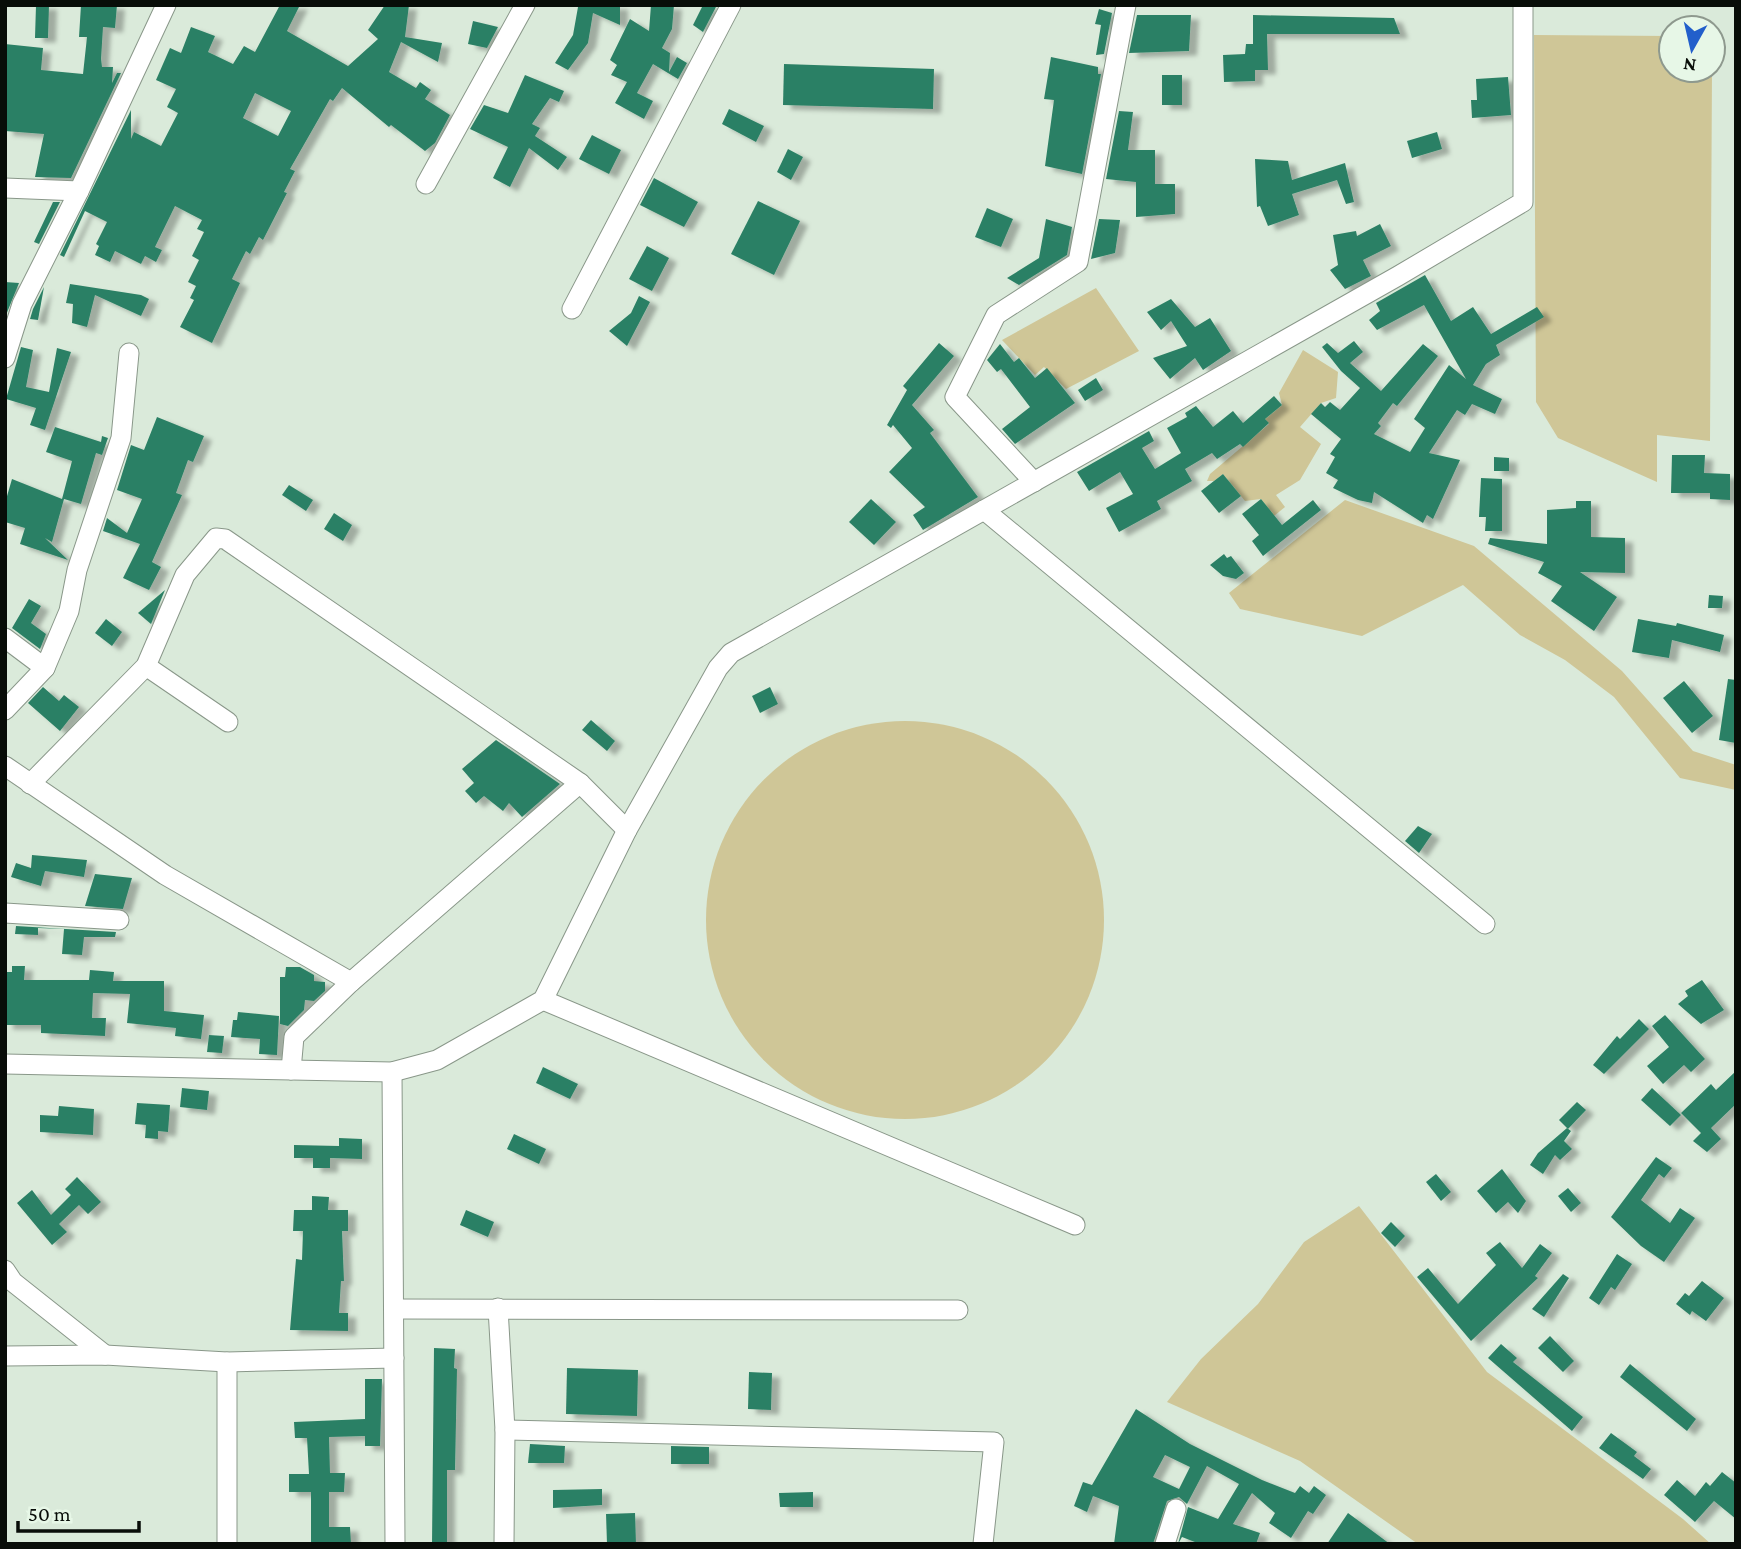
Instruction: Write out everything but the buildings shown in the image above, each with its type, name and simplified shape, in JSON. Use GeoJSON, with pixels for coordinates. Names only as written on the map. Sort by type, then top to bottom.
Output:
{"type":"FeatureCollection","features":[{"type":"Feature","properties":{"kind":"street"},"geometry":{"type":"LineString","coordinates":[[5,358],[22,304],[79,191],[166,5]]}},
{"type":"Feature","properties":{"kind":"street"},"geometry":{"type":"LineString","coordinates":[[426,184],[525,5]]}},
{"type":"Feature","properties":{"kind":"street"},"geometry":{"type":"LineString","coordinates":[[572,309],[731,5]]}},
{"type":"Feature","properties":{"kind":"street"},"geometry":{"type":"LineString","coordinates":[[1034,482],[955,397],[996,315],[1078,262],[1126,5]]}},
{"type":"Feature","properties":{"kind":"street"},"geometry":{"type":"LineString","coordinates":[[5,1064],[392,1072],[437,1060],[543,1000],[627,830],[718,668],[731,653],[1523,202],[1523,5]]}},
{"type":"Feature","properties":{"kind":"street"},"geometry":{"type":"LineString","coordinates":[[5,188],[79,191]]}},
{"type":"Feature","properties":{"kind":"street"},"geometry":{"type":"LineString","coordinates":[[5,710],[45,668],[69,611],[77,570],[121,438],[129,354]]}},
{"type":"Feature","properties":{"kind":"street"},"geometry":{"type":"LineString","coordinates":[[984,510],[1485,924]]}},
{"type":"Feature","properties":{"kind":"street"},"geometry":{"type":"LineString","coordinates":[[30,784],[146,666],[185,575],[212,540],[225,539],[580,783],[627,830]]}},
{"type":"Feature","properties":{"kind":"street"},"geometry":{"type":"LineString","coordinates":[[5,638],[45,668]]}},
{"type":"Feature","properties":{"kind":"street"},"geometry":{"type":"LineString","coordinates":[[146,666],[228,722]]}},
{"type":"Feature","properties":{"kind":"street"},"geometry":{"type":"LineString","coordinates":[[5,766],[165,875],[351,982]]}},
{"type":"Feature","properties":{"kind":"street"},"geometry":{"type":"LineString","coordinates":[[291,1070],[293,1037],[351,982],[580,783]]}},
{"type":"Feature","properties":{"kind":"street"},"geometry":{"type":"LineString","coordinates":[[5,914],[119,920]]}},
{"type":"Feature","properties":{"kind":"street"},"geometry":{"type":"LineString","coordinates":[[543,1000],[1075,1225]]}},
{"type":"Feature","properties":{"kind":"street"},"geometry":{"type":"LineString","coordinates":[[392,1072],[395,1544]]}},
{"type":"Feature","properties":{"kind":"street"},"geometry":{"type":"LineString","coordinates":[[5,1269],[13,1282],[105,1355]]}},
{"type":"Feature","properties":{"kind":"street"},"geometry":{"type":"LineString","coordinates":[[498,1308],[505,1430],[505,1544]]}},
{"type":"Feature","properties":{"kind":"street"},"geometry":{"type":"LineString","coordinates":[[394,1309],[958,1310]]}},
{"type":"Feature","properties":{"kind":"street"},"geometry":{"type":"LineString","coordinates":[[5,1356],[105,1355],[227,1362],[394,1357]]}},
{"type":"Feature","properties":{"kind":"street"},"geometry":{"type":"LineString","coordinates":[[227,1362],[227,1544]]}},
{"type":"Feature","properties":{"kind":"street"},"geometry":{"type":"LineString","coordinates":[[505,1430],[994,1442],[983,1544]]}},
{"type":"Feature","properties":{"kind":"street"},"geometry":{"type":"LineString","coordinates":[[1165,1544],[1176,1509]]}},
{"type":"Feature","properties":{"kind":"shaded area"},"geometry":{"type":"Polygon","coordinates":[[[1534,35],[1657,36],[1657,84],[1712,84],[1710,441],[1657,435],[1657,482],[1558,438],[1536,402],[1534,35]]]}},
{"type":"Feature","properties":{"kind":"shaded area"},"geometry":{"type":"Polygon","coordinates":[[[1096,288],[1139,351],[1066,389],[1044,367],[1035,375],[1002,340],[1096,288]]]}},
{"type":"Feature","properties":{"kind":"shaded area"},"geometry":{"type":"Polygon","coordinates":[[[1303,350],[1338,372],[1336,398],[1321,403],[1300,427],[1321,444],[1300,480],[1276,495],[1285,507],[1274,516],[1261,499],[1245,501],[1223,474],[1214,481],[1207,481],[1210,474],[1269,424],[1265,419],[1282,405],[1279,393],[1303,350]]]}},
{"type":"Feature","properties":{"kind":"shaded area"},"geometry":{"type":"Polygon","coordinates":[[[1345,500],[1474,546],[1622,671],[1693,751],[1736,765],[1736,790],[1680,778],[1614,697],[1565,660],[1520,635],[1463,585],[1362,636],[1240,609],[1229,593],[1345,500]]]}},
{"type":"Feature","properties":{"kind":"shaded area"},"geometry":{"type":"Polygon","coordinates":[[[905,721],[944,725],[981,736],[1016,755],[1046,779],[1070,809],[1089,844],[1100,881],[1104,920],[1100,959],[1089,996],[1070,1031],[1046,1061],[1016,1085],[981,1104],[944,1115],[905,1119],[866,1115],[829,1104],[794,1085],[764,1061],[740,1031],[721,996],[710,959],[706,920],[710,881],[721,844],[740,809],[764,779],[794,755],[829,736],[866,725],[905,721]]]}},
{"type":"Feature","properties":{"kind":"shaded area"},"geometry":{"type":"Polygon","coordinates":[[[1359,1206],[1487,1372],[1683,1519],[1711,1544],[1418,1544],[1300,1461],[1167,1402],[1201,1359],[1258,1304],[1304,1242],[1359,1206]]]}}]}
